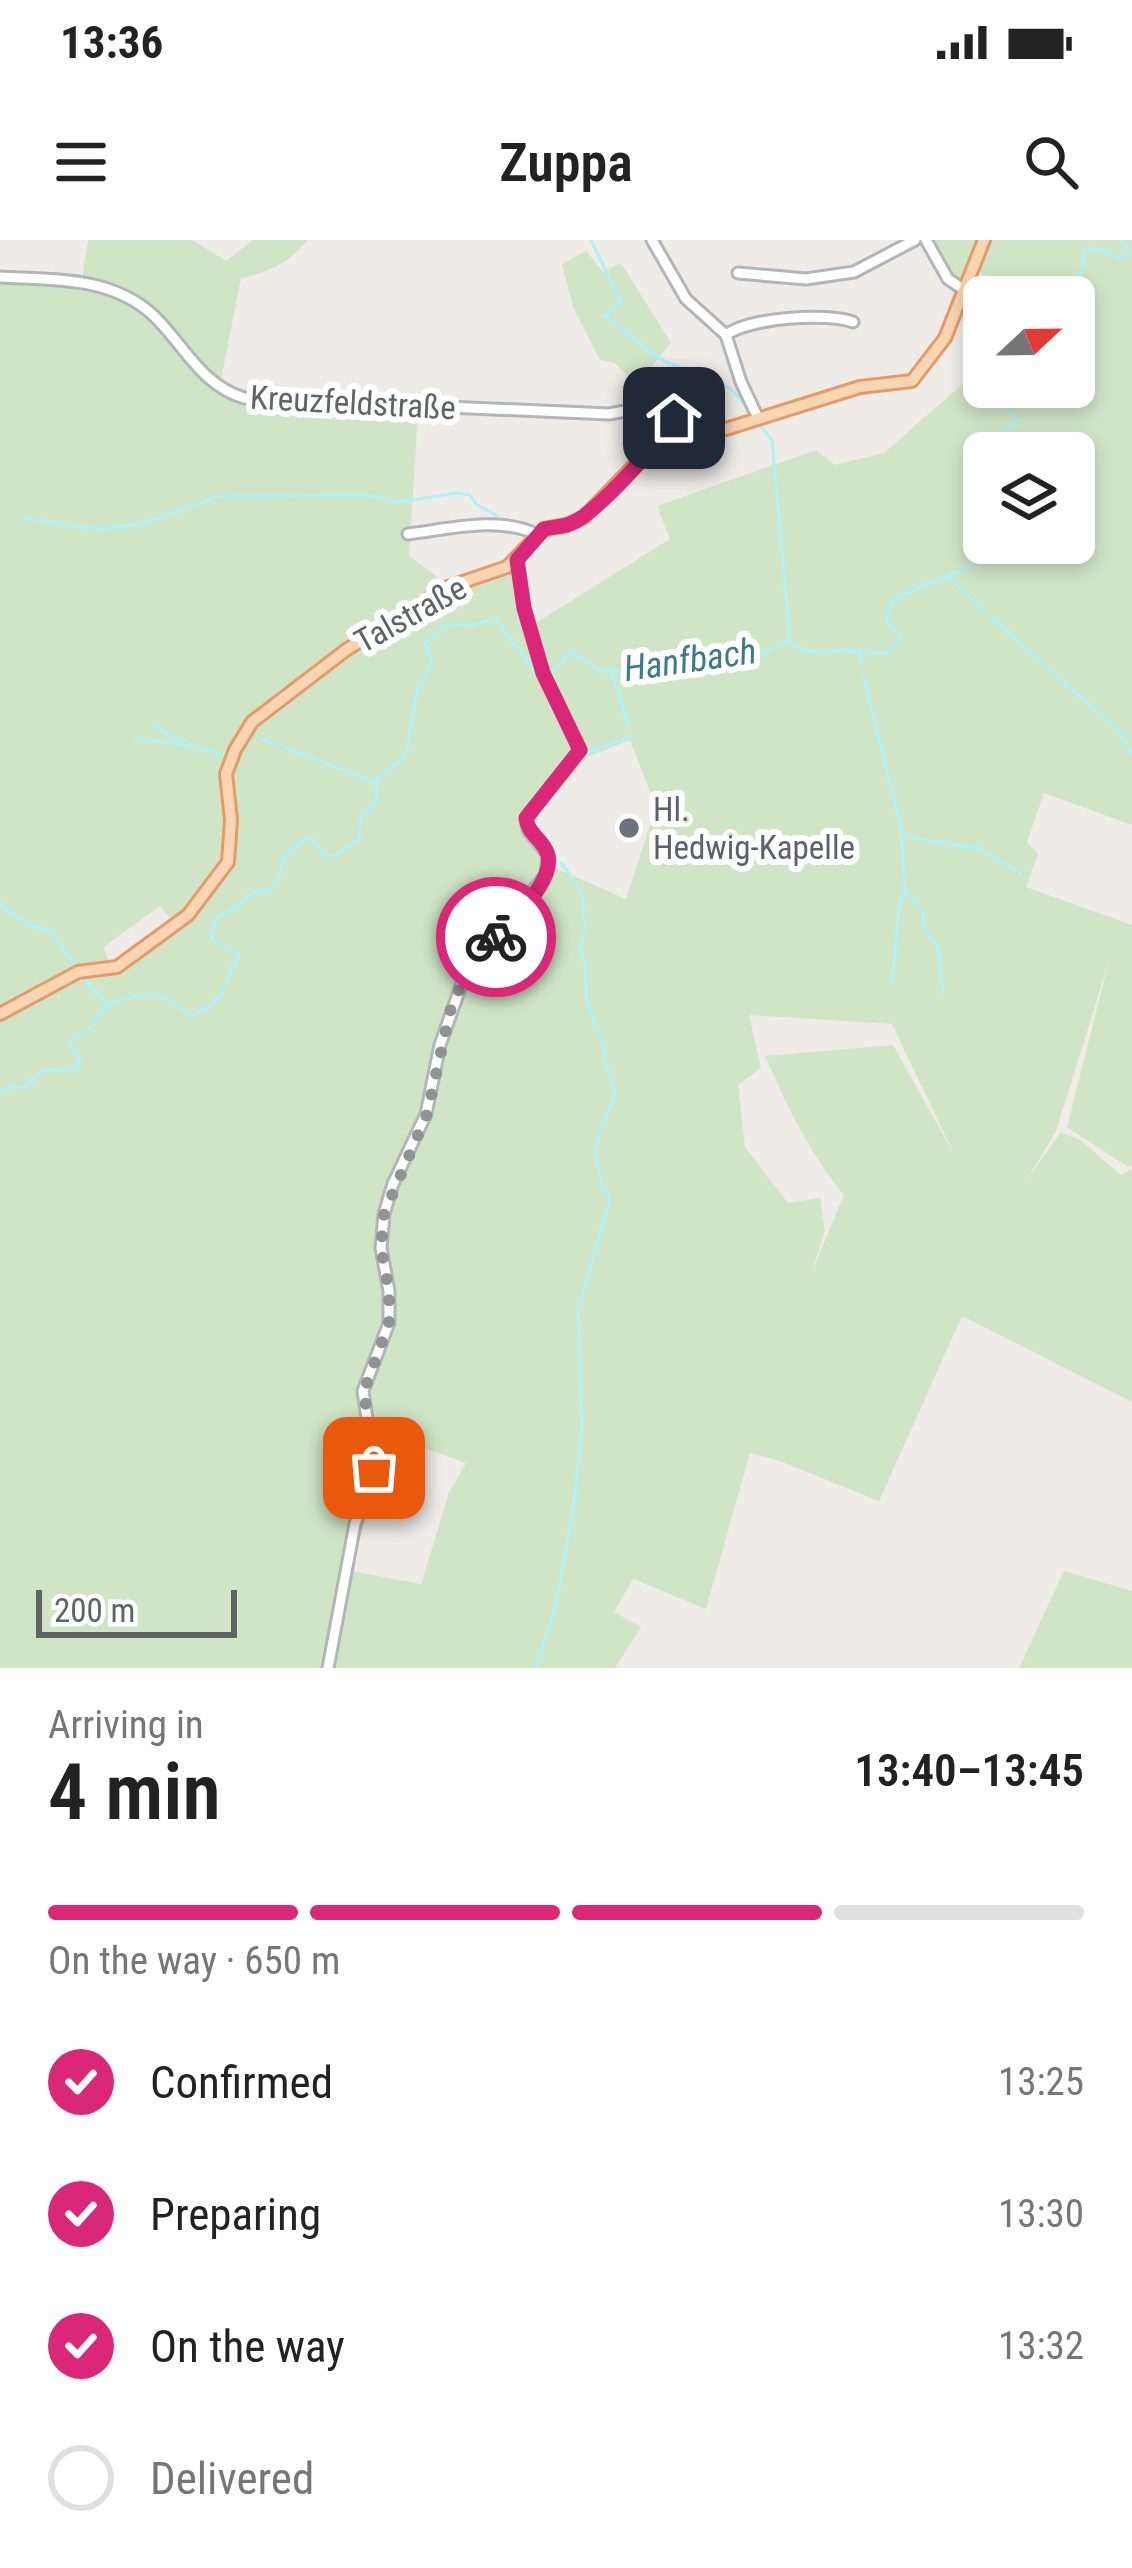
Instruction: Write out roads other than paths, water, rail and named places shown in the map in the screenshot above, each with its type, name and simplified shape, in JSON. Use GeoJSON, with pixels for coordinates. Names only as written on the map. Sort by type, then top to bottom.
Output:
{"type":"FeatureCollection","features":[{"type":"Feature","properties":{"kind":"main road"},"geometry":{"type":"LineString","coordinates":[[969,276],[984,240]]}},
{"type":"Feature","properties":{"kind":"main road"},"geometry":{"type":"LineString","coordinates":[[517,560],[536,534],[584,517],[674,418],[687,415],[726,429],[860,387],[902,384],[917,377],[945,338],[963,289]]}},
{"type":"Feature","properties":{"kind":"main road","name":"Talstraße"},"geometry":{"type":"LineString","coordinates":[[0,1014],[78,972],[117,967],[188,915],[228,862],[232,820],[226,774],[252,722],[346,650],[448,587],[517,560]]}},
{"type":"Feature","properties":{"kind":"street"},"geometry":{"type":"LineString","coordinates":[[652,240],[686,299],[726,335],[758,418]]}},
{"type":"Feature","properties":{"kind":"street"},"geometry":{"type":"LineString","coordinates":[[738,273],[806,279],[854,272],[915,240]]}},
{"type":"Feature","properties":{"kind":"street"},"geometry":{"type":"LineString","coordinates":[[926,240],[948,279],[963,289]]}},
{"type":"Feature","properties":{"kind":"street","name":"Kreuzfeldstraße"},"geometry":{"type":"LineString","coordinates":[[0,277],[93,283],[119,292],[154,316],[215,385],[244,398],[609,414],[647,407],[674,418]]}},
{"type":"Feature","properties":{"kind":"street"},"geometry":{"type":"LineString","coordinates":[[726,335],[745,325],[801,318],[837,316],[853,322]]}},
{"type":"Feature","properties":{"kind":"street"},"geometry":{"type":"LineString","coordinates":[[409,535],[475,525],[524,528],[536,534]]}},
{"type":"Feature","properties":{"kind":"street"},"geometry":{"type":"LineString","coordinates":[[328,1668],[355,1524],[374,1468],[364,1391],[389,1323],[381,1248],[384,1214],[427,1114],[440,1045],[462,983],[547,874],[548,855],[528,830],[526,818],[580,750],[543,673],[524,608],[517,560]]}},
{"type":"Feature","properties":{"kind":"waterway"},"geometry":{"type":"LineString","coordinates":[[591,240],[621,302],[605,316],[663,360],[727,387],[751,414]]}},
{"type":"Feature","properties":{"kind":"waterway","name":"Hanfbach"},"geometry":{"type":"LineString","coordinates":[[1080,276],[1084,253],[1097,248],[1120,258],[1129,251],[1122,240]]}},
{"type":"Feature","properties":{"kind":"waterway","name":"Hanfbach"},"geometry":{"type":"LineString","coordinates":[[1005,432],[1018,421],[1007,408]]}},
{"type":"Feature","properties":{"kind":"waterway"},"geometry":{"type":"LineString","coordinates":[[759,424],[772,440],[790,641]]}},
{"type":"Feature","properties":{"kind":"waterway"},"geometry":{"type":"LineString","coordinates":[[21,518],[100,529],[142,524],[220,496],[365,495],[398,502],[457,493],[470,495],[477,505],[496,515],[496,521]]}},
{"type":"Feature","properties":{"kind":"waterway"},"geometry":{"type":"LineString","coordinates":[[525,561],[526,581]]}},
{"type":"Feature","properties":{"kind":"waterway","name":"Hanfbach"},"geometry":{"type":"LineString","coordinates":[[550,676],[570,651],[600,671],[754,658],[787,641],[814,652],[887,653],[901,639],[886,620],[893,599],[976,564]]}},
{"type":"Feature","properties":{"kind":"waterway"},"geometry":{"type":"LineString","coordinates":[[946,576],[985,611]]}},
{"type":"Feature","properties":{"kind":"waterway"},"geometry":{"type":"LineString","coordinates":[[991,617],[1119,731],[1132,755]]}},
{"type":"Feature","properties":{"kind":"waterway","name":"Hanfbach"},"geometry":{"type":"LineString","coordinates":[[0,1094],[7,1086],[22,1088],[43,1071],[77,1068],[80,1060],[69,1045],[71,1039],[89,1030],[107,1005],[134,996],[159,995],[191,1015],[220,996],[240,955],[211,939],[215,919],[243,903],[252,891],[266,892],[277,881],[285,855],[307,838],[324,856],[336,855],[359,840],[361,817],[376,802],[378,777],[405,757],[418,686],[433,663],[424,644],[446,624],[473,625],[496,619],[541,679]]}},
{"type":"Feature","properties":{"kind":"waterway"},"geometry":{"type":"LineString","coordinates":[[860,652],[862,667]]}},
{"type":"Feature","properties":{"kind":"waterway"},"geometry":{"type":"LineString","coordinates":[[612,671],[629,727]]}},
{"type":"Feature","properties":{"kind":"waterway"},"geometry":{"type":"LineString","coordinates":[[864,677],[901,827],[905,890],[922,910],[924,927],[938,948],[943,992]]}},
{"type":"Feature","properties":{"kind":"waterway"},"geometry":{"type":"LineString","coordinates":[[153,724],[188,742]]}},
{"type":"Feature","properties":{"kind":"waterway"},"geometry":{"type":"LineString","coordinates":[[585,754],[633,736]]}},
{"type":"Feature","properties":{"kind":"waterway"},"geometry":{"type":"LineString","coordinates":[[135,739],[225,756]]}},
{"type":"Feature","properties":{"kind":"waterway"},"geometry":{"type":"LineString","coordinates":[[262,739],[278,745]]}},
{"type":"Feature","properties":{"kind":"waterway"},"geometry":{"type":"LineString","coordinates":[[284,747],[378,784]]}},
{"type":"Feature","properties":{"kind":"waterway"},"geometry":{"type":"LineString","coordinates":[[904,836],[979,849],[1021,873]]}},
{"type":"Feature","properties":{"kind":"waterway"},"geometry":{"type":"LineString","coordinates":[[536,1668],[555,1609],[573,1512],[582,1426],[578,1311],[610,1198],[602,1188],[596,1151],[615,1098],[604,1065],[605,1050],[586,997],[585,960],[580,951],[584,903],[578,885],[561,863]]}},
{"type":"Feature","properties":{"kind":"waterway"},"geometry":{"type":"LineString","coordinates":[[892,983],[899,907],[905,891]]}},
{"type":"Feature","properties":{"kind":"waterway"},"geometry":{"type":"LineString","coordinates":[[0,904],[25,923],[52,932],[75,965]]}},
{"type":"Feature","properties":{"kind":"waterway"},"geometry":{"type":"LineString","coordinates":[[83,977],[107,1005]]}},
{"type":"Feature","properties":{"kind":"place","name":"Hl. Hedwig-Kapelle"},"geometry":{"type":"Point","coordinates":[629,828]}}]}
